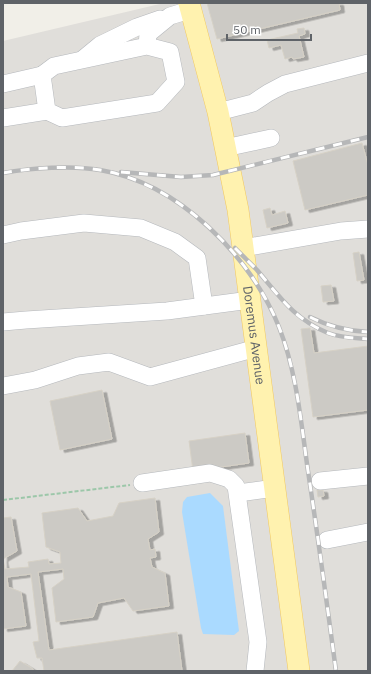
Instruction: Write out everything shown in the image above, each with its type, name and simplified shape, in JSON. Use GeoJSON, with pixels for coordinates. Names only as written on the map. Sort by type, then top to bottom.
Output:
{"type":"FeatureCollection","features":[{"type":"Feature","properties":{"kind":"main road","name":"Doremus Avenue"},"geometry":{"type":"LineString","coordinates":[[190,7],[218,112],[238,210],[299,671]]}},
{"type":"Feature","properties":{"kind":"lane"},"geometry":{"type":"LineString","coordinates":[[80,61],[100,45],[137,27],[170,16],[190,7]]}},
{"type":"Feature","properties":{"kind":"lane"},"geometry":{"type":"LineString","coordinates":[[147,46],[148,34],[170,16]]}},
{"type":"Feature","properties":{"kind":"lane"},"geometry":{"type":"LineString","coordinates":[[3,84],[42,75],[54,66],[147,46],[170,52],[176,82],[157,103],[62,118],[47,111],[3,118]]}},
{"type":"Feature","properties":{"kind":"lane"},"geometry":{"type":"LineString","coordinates":[[218,112],[253,103],[268,92],[285,84],[368,63]]}},
{"type":"Feature","properties":{"kind":"lane"},"geometry":{"type":"LineString","coordinates":[[42,75],[47,111]]}},
{"type":"Feature","properties":{"kind":"lane"},"geometry":{"type":"LineString","coordinates":[[225,148],[271,138]]}},
{"type":"Feature","properties":{"kind":"lane"},"geometry":{"type":"LineString","coordinates":[[3,236],[84,223],[141,228],[175,242],[197,258],[204,306]]}},
{"type":"Feature","properties":{"kind":"lane"},"geometry":{"type":"LineString","coordinates":[[243,248],[340,231],[368,229]]}},
{"type":"Feature","properties":{"kind":"lane"},"geometry":{"type":"LineString","coordinates":[[3,322],[167,311],[250,300]]}},
{"type":"Feature","properties":{"kind":"lane"},"geometry":{"type":"LineString","coordinates":[[3,386],[35,380],[78,366],[109,362],[150,377],[257,348]]}},
{"type":"Feature","properties":{"kind":"lane"},"geometry":{"type":"LineString","coordinates":[[142,482],[210,473],[229,479],[236,486],[258,642],[256,671]]}},
{"type":"Feature","properties":{"kind":"lane"},"geometry":{"type":"LineString","coordinates":[[320,481],[368,476]]}},
{"type":"Feature","properties":{"kind":"lane"},"geometry":{"type":"LineString","coordinates":[[238,493],[275,488]]}},
{"type":"Feature","properties":{"kind":"lane"},"geometry":{"type":"LineString","coordinates":[[327,540],[368,532]]}},
{"type":"Feature","properties":{"kind":"path"},"geometry":{"type":"LineString","coordinates":[[3,500],[142,482]]}},
{"type":"Feature","properties":{"kind":"shaded area"},"geometry":{"type":"Polygon","coordinates":[[[164,3],[368,3],[368,671],[3,671],[3,41],[164,3]]]}},
{"type":"Feature","properties":{"kind":"water"},"geometry":{"type":"Polygon","coordinates":[[[210,493],[223,506],[239,631],[234,635],[203,634],[201,628],[182,512],[183,502],[187,497],[210,493]]]}},
{"type":"Feature","properties":{"kind":"building"},"geometry":{"type":"Polygon","coordinates":[[[207,3],[339,3],[340,10],[217,39],[207,3]]]}},
{"type":"Feature","properties":{"kind":"building"},"geometry":{"type":"Polygon","coordinates":[[[304,28],[305,34],[299,36],[304,57],[293,59],[292,57],[285,59],[281,45],[269,48],[267,40],[298,33],[297,29],[304,28]]]}},
{"type":"Feature","properties":{"kind":"building"},"geometry":{"type":"Polygon","coordinates":[[[362,143],[368,165],[368,195],[305,210],[293,161],[362,143]]]}},
{"type":"Feature","properties":{"kind":"building"},"geometry":{"type":"Polygon","coordinates":[[[270,208],[272,215],[285,211],[288,223],[267,228],[263,210],[270,208]]]}},
{"type":"Feature","properties":{"kind":"building"},"geometry":{"type":"Polygon","coordinates":[[[359,252],[364,280],[357,281],[353,253],[359,252]]]}},
{"type":"Feature","properties":{"kind":"building"},"geometry":{"type":"Polygon","coordinates":[[[331,285],[334,301],[323,302],[321,286],[331,285]]]}},
{"type":"Feature","properties":{"kind":"building"},"geometry":{"type":"Polygon","coordinates":[[[310,328],[314,353],[368,346],[368,410],[313,417],[301,329],[310,328]]]}},
{"type":"Feature","properties":{"kind":"building"},"geometry":{"type":"Polygon","coordinates":[[[102,390],[112,439],[60,450],[50,401],[102,390]]]}},
{"type":"Feature","properties":{"kind":"building"},"geometry":{"type":"Polygon","coordinates":[[[245,433],[249,463],[193,471],[189,441],[245,433]]]}},
{"type":"Feature","properties":{"kind":"building"},"geometry":{"type":"Polygon","coordinates":[[[317,490],[323,490],[324,496],[318,497],[317,490]]]}},
{"type":"Feature","properties":{"kind":"building"},"geometry":{"type":"Polygon","coordinates":[[[155,498],[159,532],[148,539],[150,550],[155,549],[156,557],[150,558],[152,567],[165,573],[169,606],[133,611],[124,598],[98,603],[93,617],[56,622],[52,588],[64,579],[63,569],[38,572],[49,650],[177,632],[182,671],[44,671],[42,658],[37,658],[33,642],[39,641],[31,574],[7,577],[8,587],[21,592],[26,626],[3,629],[3,559],[5,569],[29,567],[28,562],[48,559],[49,564],[61,563],[60,552],[46,547],[42,513],[78,508],[87,521],[113,516],[119,503],[155,498]]]}},
{"type":"Feature","properties":{"kind":"building"},"geometry":{"type":"Polygon","coordinates":[[[11,517],[17,551],[3,559],[3,518],[11,517]]]}},
{"type":"Feature","properties":{"kind":"building"},"geometry":{"type":"Polygon","coordinates":[[[20,661],[33,669],[33,671],[12,671],[20,661]]]}},
{"type":"Feature","properties":{"kind":"railway"},"geometry":{"type":"LineString","coordinates":[[121,172],[181,177],[213,175],[368,137]]}},
{"type":"Feature","properties":{"kind":"railway"},"geometry":{"type":"LineString","coordinates":[[3,173],[65,167],[89,168],[129,178],[157,190],[184,207],[208,227],[231,250],[250,274],[266,300],[279,327],[294,380],[336,671]]}},
{"type":"Feature","properties":{"kind":"railway"},"geometry":{"type":"LineString","coordinates":[[235,248],[257,270],[288,306],[306,321],[333,335],[348,338],[368,339]]}},
{"type":"Feature","properties":{"kind":"railway"},"geometry":{"type":"LineString","coordinates":[[310,317],[338,328],[368,332]]}}]}
